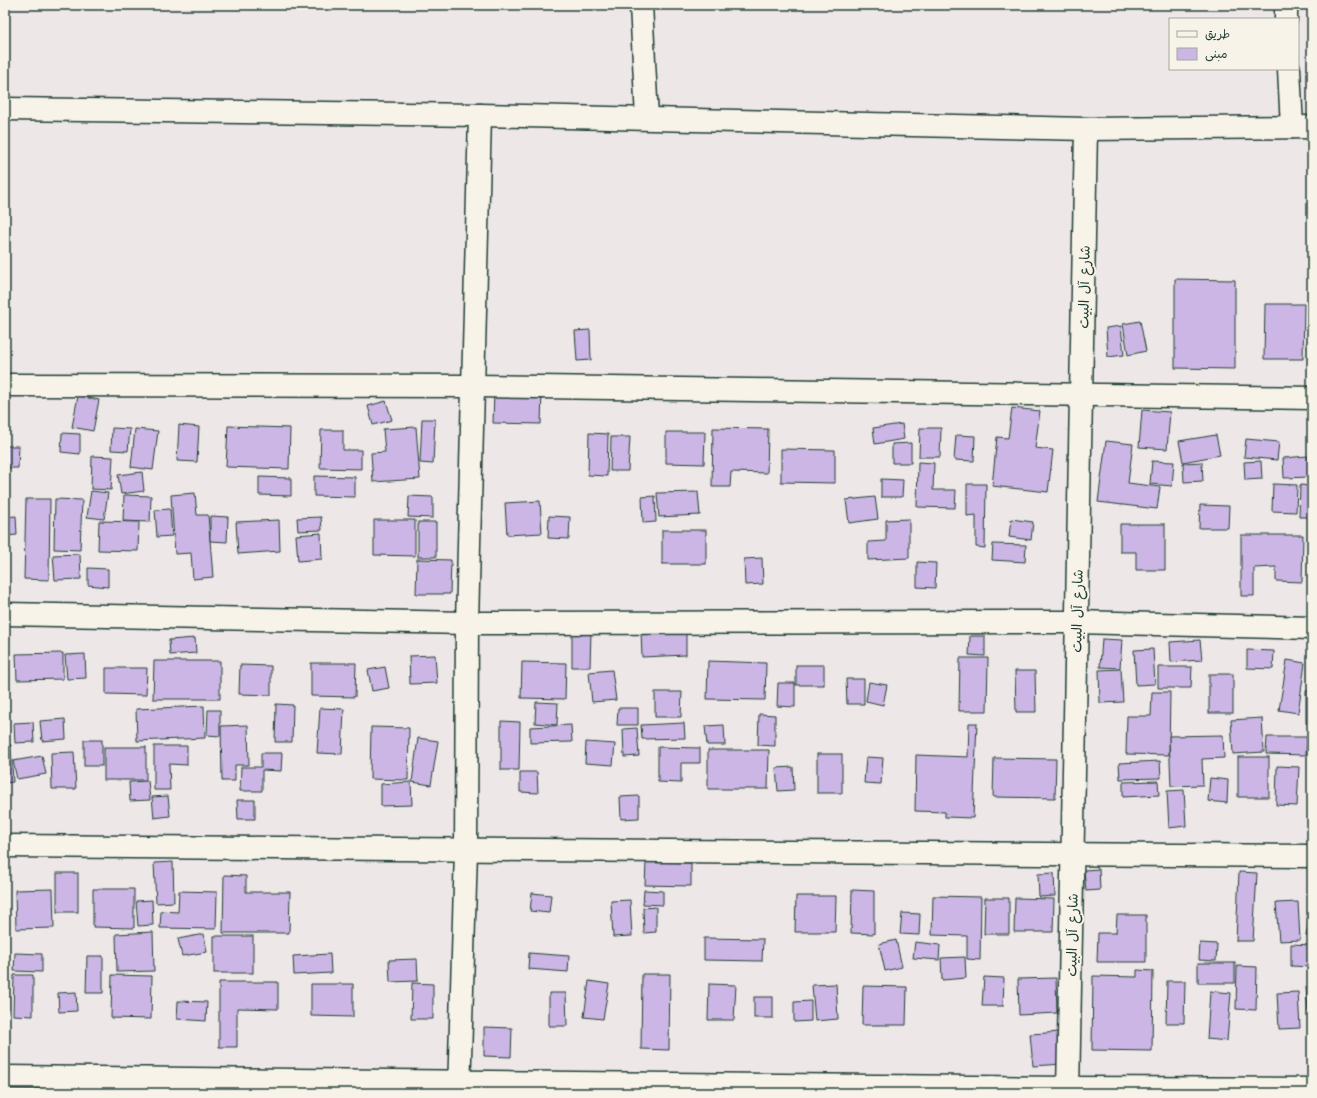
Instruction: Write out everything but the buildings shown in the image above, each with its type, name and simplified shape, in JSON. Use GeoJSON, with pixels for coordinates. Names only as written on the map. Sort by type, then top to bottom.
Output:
{"type":"FeatureCollection","features":[{"type":"Feature","properties":{"kind":"street"},"geometry":{"type":"LineString","coordinates":[[641,5],[647,118]]}},
{"type":"Feature","properties":{"kind":"street"},"geometry":{"type":"LineString","coordinates":[[1286,5],[1286,18]]}},
{"type":"Feature","properties":{"kind":"street"},"geometry":{"type":"LineString","coordinates":[[5,109],[647,118],[1086,129],[1302,127],[1289,70]]}},
{"type":"Feature","properties":{"kind":"street"},"geometry":{"type":"LineString","coordinates":[[459,1088],[466,850],[467,623],[472,386],[480,115]]}},
{"type":"Feature","properties":{"kind":"street","name":"شارع آل البيت"},"geometry":{"type":"LineString","coordinates":[[1068,1091],[1074,855],[1076,622],[1082,395],[1086,129]]}},
{"type":"Feature","properties":{"kind":"street"},"geometry":{"type":"LineString","coordinates":[[5,385],[472,386],[1312,398]]}},
{"type":"Feature","properties":{"kind":"street"},"geometry":{"type":"LineString","coordinates":[[5,614],[467,623],[1076,622],[1312,628]]}},
{"type":"Feature","properties":{"kind":"street"},"geometry":{"type":"LineString","coordinates":[[5,846],[1312,856]]}},
{"type":"Feature","properties":{"kind":"street"},"geometry":{"type":"LineString","coordinates":[[5,1077],[459,1088],[1068,1091],[1312,1089]]}}]}
